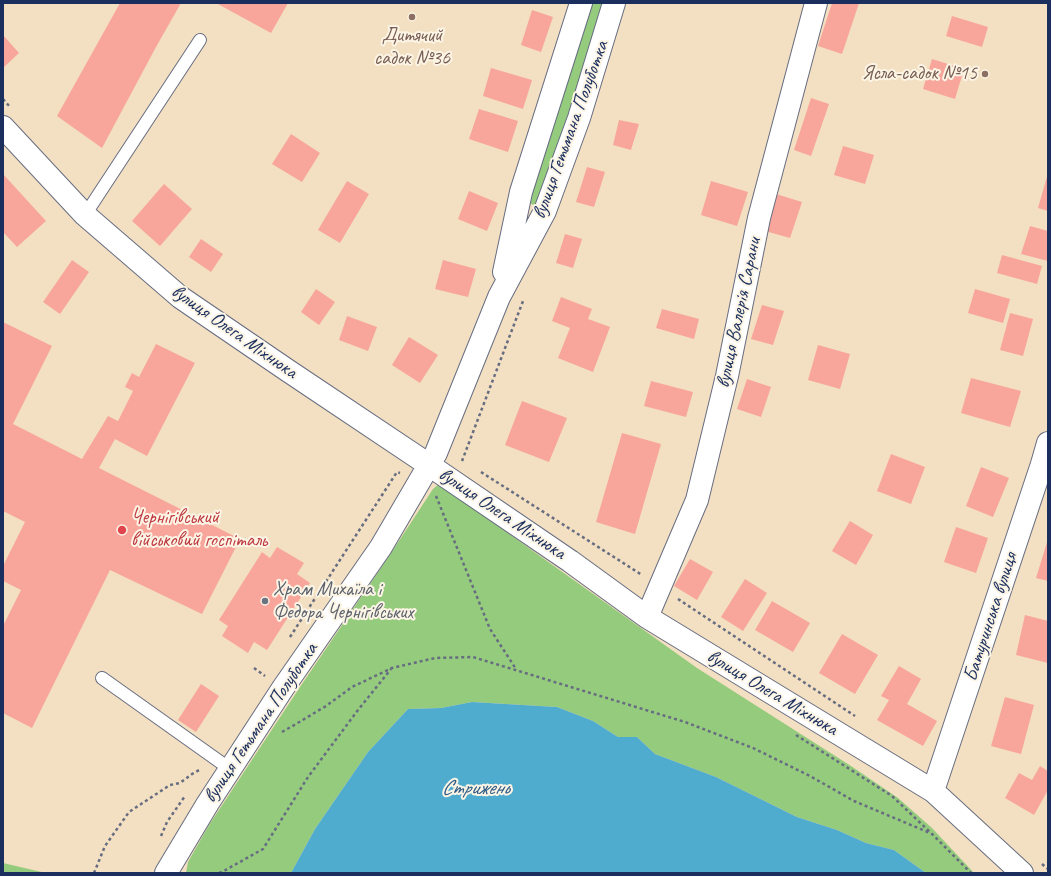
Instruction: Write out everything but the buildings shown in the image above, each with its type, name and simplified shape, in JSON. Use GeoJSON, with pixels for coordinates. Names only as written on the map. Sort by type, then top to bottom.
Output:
{"type":"FeatureCollection","features":[{"type":"Feature","properties":{"kind":"street","name":"вулиця Гетьмана Полуботка"},"geometry":{"type":"LineString","coordinates":[[499,297],[521,192],[581,3]]}},
{"type":"Feature","properties":{"kind":"street","name":"вулиця Гетьмана Полуботка"},"geometry":{"type":"LineString","coordinates":[[166,873],[208,803],[224,765],[283,688],[381,547],[436,453],[499,297],[545,211],[579,118],[614,3]]}},
{"type":"Feature","properties":{"kind":"street","name":"вулиця Валерія Сарани"},"geometry":{"type":"LineString","coordinates":[[647,617],[697,500],[727,376],[759,218],[816,3]]}},
{"type":"Feature","properties":{"kind":"street","name":"вулиця Олега Міхнюка"},"geometry":{"type":"LineString","coordinates":[[8,119],[85,215],[180,297],[570,561],[647,617],[933,791],[1022,873]]}},
{"type":"Feature","properties":{"kind":"street","name":"Батуринська вулиця"},"geometry":{"type":"LineString","coordinates":[[933,791],[1045,466],[1048,443]]}},
{"type":"Feature","properties":{"kind":"lane"},"geometry":{"type":"LineString","coordinates":[[85,215],[200,40]]}},
{"type":"Feature","properties":{"kind":"lane"},"geometry":{"type":"LineString","coordinates":[[102,678],[224,765]]}},
{"type":"Feature","properties":{"kind":"path"},"geometry":{"type":"LineString","coordinates":[[3,99],[8,119]]}},
{"type":"Feature","properties":{"kind":"path"},"geometry":{"type":"LineString","coordinates":[[476,469],[660,587],[860,719]]}},
{"type":"Feature","properties":{"kind":"path"},"geometry":{"type":"LineString","coordinates":[[430,499],[435,492],[490,629],[516,670]]}},
{"type":"Feature","properties":{"kind":"path"},"geometry":{"type":"LineString","coordinates":[[281,728],[276,734],[326,706],[352,687],[392,668],[435,658],[473,656],[685,722],[753,748],[810,776],[854,801],[932,834]]}},
{"type":"Feature","properties":{"kind":"path"},"geometry":{"type":"LineString","coordinates":[[254,668],[265,676]]}},
{"type":"Feature","properties":{"kind":"path"},"geometry":{"type":"LineString","coordinates":[[219,873],[263,849],[308,777],[358,710],[392,668]]}},
{"type":"Feature","properties":{"kind":"path"},"geometry":{"type":"LineString","coordinates":[[792,733],[892,796],[971,873]]}},
{"type":"Feature","properties":{"kind":"path"},"geometry":{"type":"LineString","coordinates":[[94,873],[105,846],[129,812],[170,785],[180,783],[192,774],[224,765]]}},
{"type":"Feature","properties":{"kind":"green space"},"geometry":{"type":"Polygon","coordinates":[[[588,3],[607,3],[541,200],[533,205],[528,202],[588,3]]]}},
{"type":"Feature","properties":{"kind":"green space"},"geometry":{"type":"Polygon","coordinates":[[[439,484],[697,668],[851,766],[898,798],[932,828],[974,873],[926,873],[894,850],[866,843],[837,830],[797,817],[716,777],[655,754],[637,737],[618,737],[593,721],[557,707],[472,702],[441,708],[408,709],[368,752],[315,829],[291,873],[186,873],[188,862],[209,825],[433,489],[439,484]]]}},
{"type":"Feature","properties":{"kind":"green space"},"geometry":{"type":"Polygon","coordinates":[[[3,863],[46,873],[3,873],[3,863]]]}},
{"type":"Feature","properties":{"kind":"water","name":"Стрижень"},"geometry":{"type":"Polygon","coordinates":[[[472,702],[557,707],[593,721],[618,737],[637,737],[655,754],[716,777],[797,817],[837,830],[866,843],[894,850],[926,873],[291,873],[315,829],[368,752],[408,709],[441,708],[472,702]]]}},
{"type":"Feature","properties":{"kind":"place","name":"Дитячий садок №36"},"geometry":{"type":"Point","coordinates":[412,17]}},
{"type":"Feature","properties":{"kind":"place","name":"Ясла-садок №15"},"geometry":{"type":"Point","coordinates":[985,74]}},
{"type":"Feature","properties":{"kind":"place","name":"Чернігівський військовий госпіталь"},"geometry":{"type":"Point","coordinates":[122,530]}},
{"type":"Feature","properties":{"kind":"place","name":"Храм Михаїла і Федора Чернігівських"},"geometry":{"type":"Point","coordinates":[265,601]}}]}
